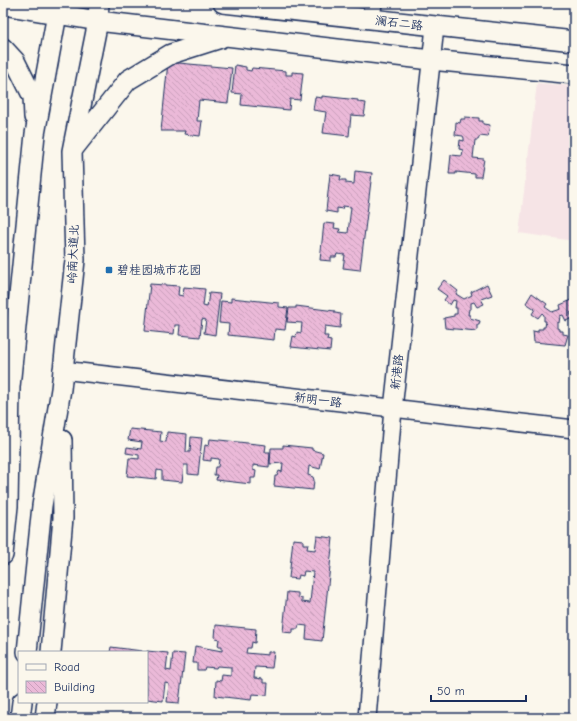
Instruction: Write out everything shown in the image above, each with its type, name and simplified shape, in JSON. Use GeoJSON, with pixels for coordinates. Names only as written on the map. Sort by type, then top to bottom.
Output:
{"type":"FeatureCollection","features":[{"type":"Feature","properties":{"kind":"main road","name":"澜石二路"},"geometry":{"type":"LineString","coordinates":[[223,3],[372,11],[435,27],[574,41]]}},
{"type":"Feature","properties":{"kind":"main road"},"geometry":{"type":"LineString","coordinates":[[3,5],[99,12],[227,36],[431,60],[574,74]]}},
{"type":"Feature","properties":{"kind":"main road"},"geometry":{"type":"LineString","coordinates":[[3,428],[10,387],[36,134],[58,8]]}},
{"type":"Feature","properties":{"kind":"main road","name":"岭南大道北"},"geometry":{"type":"LineString","coordinates":[[27,651],[42,506],[61,389],[75,260],[72,150],[99,12]]}},
{"type":"Feature","properties":{"kind":"main road"},"geometry":{"type":"LineString","coordinates":[[72,150],[128,80],[171,54],[227,36]]}},
{"type":"Feature","properties":{"kind":"main road"},"geometry":{"type":"LineString","coordinates":[[3,48],[15,61],[33,97],[36,134]]}},
{"type":"Feature","properties":{"kind":"main road"},"geometry":{"type":"LineString","coordinates":[[3,555],[8,506],[10,387]]}},
{"type":"Feature","properties":{"kind":"main road"},"geometry":{"type":"LineString","coordinates":[[51,651],[63,518],[61,389]]}},
{"type":"Feature","properties":{"kind":"main road"},"geometry":{"type":"LineString","coordinates":[[20,718],[22,703]]}},
{"type":"Feature","properties":{"kind":"main road"},"geometry":{"type":"LineString","coordinates":[[45,718],[46,703]]}},
{"type":"Feature","properties":{"kind":"street","name":"新港路"},"geometry":{"type":"LineString","coordinates":[[367,718],[393,409],[435,27]]}},
{"type":"Feature","properties":{"kind":"street","name":"新明一路"},"geometry":{"type":"LineString","coordinates":[[62,370],[574,429]]}},
{"type":"Feature","properties":{"kind":"shaded area"},"geometry":{"type":"Polygon","coordinates":[[[537,83],[574,86],[574,241],[519,233],[537,83]]]}},
{"type":"Feature","properties":{"kind":"building"},"geometry":{"type":"Polygon","coordinates":[[[168,62],[232,68],[228,103],[199,100],[197,121],[202,121],[200,136],[184,134],[185,131],[161,131],[168,62]]]}},
{"type":"Feature","properties":{"kind":"building"},"geometry":{"type":"Polygon","coordinates":[[[235,65],[246,67],[246,70],[251,71],[252,68],[286,71],[286,75],[292,75],[292,72],[303,73],[300,100],[290,99],[289,110],[241,105],[242,94],[232,93],[235,65]]]}},
{"type":"Feature","properties":{"kind":"building"},"geometry":{"type":"Polygon","coordinates":[[[322,96],[358,100],[358,102],[366,103],[364,116],[351,115],[349,136],[323,133],[326,112],[313,110],[315,97],[322,98],[322,96]]]}},
{"type":"Feature","properties":{"kind":"building"},"geometry":{"type":"Polygon","coordinates":[[[465,117],[479,118],[479,121],[483,121],[483,124],[490,125],[488,137],[480,136],[478,140],[475,140],[473,158],[484,159],[481,177],[475,177],[475,174],[456,172],[456,174],[449,174],[451,155],[462,156],[463,150],[459,149],[460,140],[464,141],[464,138],[463,136],[455,135],[456,122],[460,123],[461,119],[465,119],[465,117]]]}},
{"type":"Feature","properties":{"kind":"building"},"geometry":{"type":"Polygon","coordinates":[[[355,171],[372,173],[360,270],[343,268],[345,255],[337,254],[336,257],[331,257],[331,261],[320,260],[324,223],[335,224],[334,228],[340,229],[339,232],[348,233],[351,207],[343,206],[342,209],[337,208],[337,213],[326,211],[330,174],[341,176],[340,180],[346,180],[346,183],[354,184],[355,171]]]}},
{"type":"Feature","properties":{"kind":"building"},"geometry":{"type":"Polygon","coordinates":[[[444,280],[458,291],[456,294],[464,299],[472,295],[471,292],[487,284],[492,295],[481,299],[484,304],[477,307],[474,302],[471,303],[471,309],[469,309],[468,315],[470,315],[470,318],[480,321],[479,325],[477,325],[477,331],[445,328],[444,318],[457,314],[457,308],[455,308],[456,301],[453,300],[450,305],[444,300],[447,296],[437,289],[444,280]]]}},
{"type":"Feature","properties":{"kind":"building"},"geometry":{"type":"Polygon","coordinates":[[[150,284],[179,286],[178,295],[183,296],[184,287],[205,289],[203,306],[207,307],[209,293],[220,294],[215,335],[204,333],[206,320],[202,319],[200,337],[179,335],[180,325],[175,325],[174,334],[145,331],[150,284]]]}},
{"type":"Feature","properties":{"kind":"building"},"geometry":{"type":"Polygon","coordinates":[[[532,293],[547,304],[545,307],[552,312],[561,309],[560,305],[574,299],[574,311],[570,313],[572,318],[566,321],[563,315],[560,316],[559,323],[557,322],[557,328],[559,331],[563,331],[563,334],[568,335],[565,345],[534,342],[533,331],[538,332],[538,329],[543,329],[546,321],[544,321],[544,315],[542,313],[538,318],[532,314],[535,309],[526,303],[532,293]]]}},
{"type":"Feature","properties":{"kind":"building"},"geometry":{"type":"Polygon","coordinates":[[[231,298],[279,303],[279,307],[288,308],[285,330],[275,329],[274,340],[228,335],[229,324],[219,323],[221,301],[231,302],[231,298]]]}},
{"type":"Feature","properties":{"kind":"building"},"geometry":{"type":"Polygon","coordinates":[[[296,306],[335,311],[335,313],[341,314],[340,328],[325,326],[324,336],[328,336],[327,340],[331,341],[330,351],[291,347],[293,336],[296,337],[297,332],[301,333],[302,323],[287,322],[289,308],[296,308],[296,306]]]}},
{"type":"Feature","properties":{"kind":"building"},"geometry":{"type":"Polygon","coordinates":[[[130,429],[161,432],[160,441],[166,442],[167,432],[187,434],[186,452],[190,452],[191,437],[202,438],[198,475],[188,474],[188,465],[184,465],[182,482],[162,480],[162,471],[157,470],[156,479],[127,476],[129,458],[139,459],[139,455],[126,453],[127,447],[141,449],[142,442],[128,440],[130,429]]]}},
{"type":"Feature","properties":{"kind":"building"},"geometry":{"type":"Polygon","coordinates":[[[210,439],[266,445],[265,452],[270,452],[269,467],[253,465],[253,470],[256,471],[255,478],[251,478],[251,484],[216,480],[217,475],[214,475],[215,467],[218,467],[219,459],[211,458],[211,461],[203,460],[205,445],[209,446],[210,439]]]}},
{"type":"Feature","properties":{"kind":"building"},"geometry":{"type":"Polygon","coordinates":[[[283,445],[312,448],[312,450],[323,453],[320,469],[309,466],[308,475],[313,477],[314,480],[313,490],[274,486],[275,476],[277,476],[279,471],[282,472],[283,463],[270,464],[271,448],[283,448],[283,445]]]}},
{"type":"Feature","properties":{"kind":"building"},"geometry":{"type":"Polygon","coordinates":[[[317,536],[333,538],[322,641],[306,639],[307,626],[299,625],[298,629],[293,629],[293,633],[283,632],[287,592],[298,593],[298,597],[302,598],[302,602],[310,603],[313,572],[304,571],[303,576],[299,575],[298,579],[289,578],[293,539],[303,540],[303,544],[308,544],[307,549],[315,550],[317,536]]]}},
{"type":"Feature","properties":{"kind":"building"},"geometry":{"type":"Polygon","coordinates":[[[216,625],[256,629],[255,643],[252,642],[251,648],[247,648],[246,653],[268,655],[268,652],[274,652],[272,668],[255,667],[254,678],[263,679],[263,683],[268,683],[267,695],[252,694],[251,700],[215,696],[216,680],[221,681],[222,675],[231,676],[231,667],[205,667],[204,670],[197,670],[197,663],[193,663],[195,646],[222,651],[222,646],[218,646],[219,639],[215,638],[216,625]]]}},
{"type":"Feature","properties":{"kind":"building"},"geometry":{"type":"Polygon","coordinates":[[[111,647],[142,651],[110,651],[111,647]]]}},
{"type":"Feature","properties":{"kind":"building"},"geometry":{"type":"Polygon","coordinates":[[[148,651],[168,653],[166,670],[171,671],[173,653],[185,654],[179,703],[167,702],[169,684],[165,683],[163,701],[148,699],[148,651]]]}},
{"type":"Feature","properties":{"kind":"place","name":"碧桂园城市花园"},"geometry":{"type":"Point","coordinates":[109,270]}}]}
